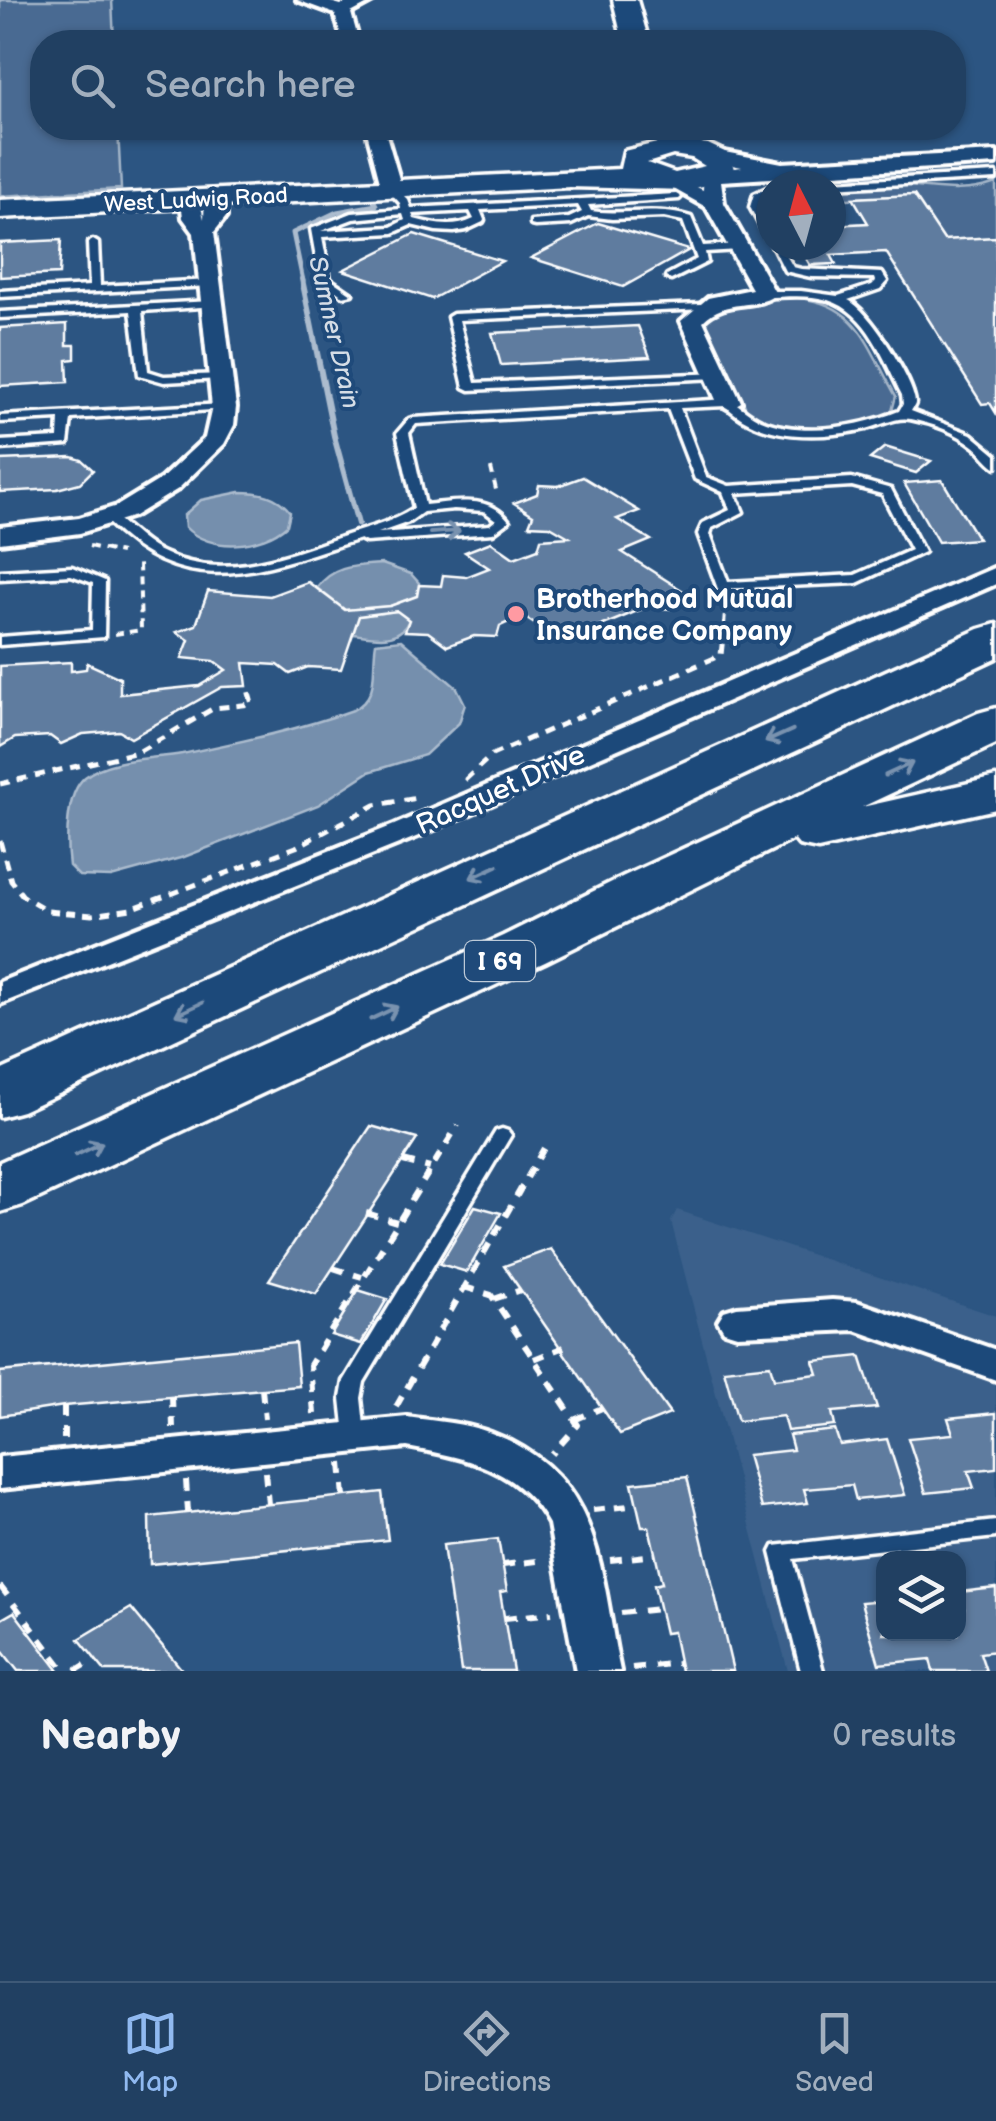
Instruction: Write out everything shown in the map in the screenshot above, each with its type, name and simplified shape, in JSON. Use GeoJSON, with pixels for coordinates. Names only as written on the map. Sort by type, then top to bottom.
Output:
{"type":"FeatureCollection","features":[{"type":"Feature","properties":{"kind":"highway"},"geometry":{"type":"LineString","coordinates":[[0,1096],[996,639]]}},
{"type":"Feature","properties":{"kind":"highway","name":"I 69"},"geometry":{"type":"LineString","coordinates":[[0,1189],[524,950],[644,888],[996,724]]}},
{"type":"Feature","properties":{"kind":"highway"},"geometry":{"type":"LineString","coordinates":[[644,888],[808,835],[996,792]]}},
{"type":"Feature","properties":{"kind":"main road"},"geometry":{"type":"LineString","coordinates":[[625,0],[633,30]]}},
{"type":"Feature","properties":{"kind":"main road"},"geometry":{"type":"LineString","coordinates":[[661,160],[709,171]]}},
{"type":"Feature","properties":{"kind":"main road","name":"West Ludwig Road"},"geometry":{"type":"LineString","coordinates":[[0,209],[203,199],[403,207],[579,198],[661,160],[709,171]]}},
{"type":"Feature","properties":{"kind":"street"},"geometry":{"type":"LineString","coordinates":[[305,0],[342,11],[367,0]]}},
{"type":"Feature","properties":{"kind":"street"},"geometry":{"type":"LineString","coordinates":[[342,11],[347,30]]}},
{"type":"Feature","properties":{"kind":"street"},"geometry":{"type":"LineString","coordinates":[[379,140],[403,207]]}},
{"type":"Feature","properties":{"kind":"street"},"geometry":{"type":"LineString","coordinates":[[729,402],[692,321],[701,307],[724,299],[765,294],[740,247],[709,171],[996,158]]}},
{"type":"Feature","properties":{"kind":"street"},"geometry":{"type":"LineString","coordinates":[[0,536],[76,529],[111,520],[161,494],[214,445],[223,427],[224,406],[204,232],[216,216],[203,199]]}},
{"type":"Feature","properties":{"kind":"street","name":"Racquet Drive"},"geometry":{"type":"LineString","coordinates":[[0,994],[406,831],[996,575]]}},
{"type":"Feature","properties":{"kind":"street"},"geometry":{"type":"LineString","coordinates":[[737,1321],[832,1314],[857,1316],[996,1365]]}},
{"type":"Feature","properties":{"kind":"street"},"geometry":{"type":"LineString","coordinates":[[0,1473],[348,1448],[407,1432],[481,1445],[532,1474],[553,1494],[568,1523],[614,1670]]}},
{"type":"Feature","properties":{"kind":"lane"},"geometry":{"type":"LineString","coordinates":[[962,160],[976,177]]}},
{"type":"Feature","properties":{"kind":"lane"},"geometry":{"type":"LineString","coordinates":[[846,184],[996,176]]}},
{"type":"Feature","properties":{"kind":"lane"},"geometry":{"type":"LineString","coordinates":[[535,223],[570,220],[579,198]]}},
{"type":"Feature","properties":{"kind":"lane"},"geometry":{"type":"LineString","coordinates":[[347,294],[325,280],[316,229],[352,216],[403,207],[474,208],[579,198],[613,218],[682,216],[703,260],[671,277]]}},
{"type":"Feature","properties":{"kind":"lane"},"geometry":{"type":"LineString","coordinates":[[403,207],[435,229],[466,226],[478,220],[474,208]]}},
{"type":"Feature","properties":{"kind":"lane"},"geometry":{"type":"LineString","coordinates":[[314,234],[393,230],[403,207]]}},
{"type":"Feature","properties":{"kind":"lane"},"geometry":{"type":"LineString","coordinates":[[92,243],[94,289]]}},
{"type":"Feature","properties":{"kind":"lane"},"geometry":{"type":"LineString","coordinates":[[701,249],[740,247]]}},
{"type":"Feature","properties":{"kind":"lane"},"geometry":{"type":"LineString","coordinates":[[784,260],[789,268],[800,272],[862,273],[878,275],[882,280],[876,287],[836,300]]}},
{"type":"Feature","properties":{"kind":"lane"},"geometry":{"type":"LineString","coordinates":[[0,294],[94,289],[211,293]]}},
{"type":"Feature","properties":{"kind":"lane"},"geometry":{"type":"LineString","coordinates":[[0,315],[136,308],[211,293]]}},
{"type":"Feature","properties":{"kind":"lane"},"geometry":{"type":"LineString","coordinates":[[765,294],[804,294],[836,300],[858,310],[908,395],[904,413]]}},
{"type":"Feature","properties":{"kind":"lane"},"geometry":{"type":"LineString","coordinates":[[701,307],[453,317],[470,388],[716,374]]}},
{"type":"Feature","properties":{"kind":"lane"},"geometry":{"type":"LineString","coordinates":[[136,308],[143,373],[164,379],[220,376]]}},
{"type":"Feature","properties":{"kind":"lane"},"geometry":{"type":"LineString","coordinates":[[420,510],[404,433],[413,421],[729,402],[740,417],[757,424],[798,430],[864,427],[904,413],[969,435],[987,448],[996,463]]}},
{"type":"Feature","properties":{"kind":"lane"},"geometry":{"type":"LineString","coordinates":[[0,419],[224,406]]}},
{"type":"Feature","properties":{"kind":"lane"},"geometry":{"type":"LineString","coordinates":[[673,406],[702,479],[728,490],[852,482],[887,492],[918,552],[857,579],[723,586],[704,534],[707,526],[736,512],[728,490]]}},
{"type":"Feature","properties":{"kind":"lane"},"geometry":{"type":"LineString","coordinates":[[0,445],[64,441],[65,415]]}},
{"type":"Feature","properties":{"kind":"lane"},"geometry":{"type":"LineString","coordinates":[[111,520],[158,555],[185,566],[222,570],[260,566],[347,539],[420,510],[480,506],[493,509],[503,521],[493,529],[347,539]]}},
{"type":"Feature","properties":{"kind":"lane"},"geometry":{"type":"LineString","coordinates":[[0,575],[72,571],[90,574],[100,581],[99,634],[0,641]]}},
{"type":"Feature","properties":{"kind":"lane"},"geometry":{"type":"LineString","coordinates":[[348,1448],[354,1381],[502,1135]]}},
{"type":"Feature","properties":{"kind":"lane"},"geometry":{"type":"LineString","coordinates":[[812,1671],[781,1552],[996,1529]]}},
{"type":"Feature","properties":{"kind":"path"},"geometry":{"type":"LineString","coordinates":[[454,786],[492,754],[721,656],[728,608],[723,586]]}},
{"type":"Feature","properties":{"kind":"path"},"geometry":{"type":"LineString","coordinates":[[0,784],[138,752],[214,708],[252,704],[247,686]]}},
{"type":"Feature","properties":{"kind":"path"},"geometry":{"type":"LineString","coordinates":[[0,841],[12,881],[24,896],[48,911],[92,915],[131,909],[278,854],[375,806],[428,796]]}},
{"type":"Feature","properties":{"kind":"path"},"geometry":{"type":"LineString","coordinates":[[315,1417],[310,1365],[458,1125]]}},
{"type":"Feature","properties":{"kind":"path"},"geometry":{"type":"LineString","coordinates":[[395,1410],[547,1143]]}},
{"type":"Feature","properties":{"kind":"path"},"geometry":{"type":"LineString","coordinates":[[403,1160],[430,1168]]}},
{"type":"Feature","properties":{"kind":"path"},"geometry":{"type":"LineString","coordinates":[[366,1214],[397,1222]]}},
{"type":"Feature","properties":{"kind":"path"},"geometry":{"type":"LineString","coordinates":[[333,1268],[362,1277]]}},
{"type":"Feature","properties":{"kind":"path"},"geometry":{"type":"LineString","coordinates":[[463,1287],[491,1294],[578,1425],[550,1456]]}},
{"type":"Feature","properties":{"kind":"path"},"geometry":{"type":"LineString","coordinates":[[494,1299],[521,1290]]}},
{"type":"Feature","properties":{"kind":"path"},"geometry":{"type":"LineString","coordinates":[[534,1359],[564,1347]]}},
{"type":"Feature","properties":{"kind":"path"},"geometry":{"type":"LineString","coordinates":[[262,1389],[265,1422]]}},
{"type":"Feature","properties":{"kind":"path"},"geometry":{"type":"LineString","coordinates":[[172,1396],[174,1431]]}},
{"type":"Feature","properties":{"kind":"path"},"geometry":{"type":"LineString","coordinates":[[64,1406],[64,1442]]}},
{"type":"Feature","properties":{"kind":"path"},"geometry":{"type":"LineString","coordinates":[[574,1420],[602,1408]]}},
{"type":"Feature","properties":{"kind":"path"},"geometry":{"type":"LineString","coordinates":[[344,1496],[348,1448]]}},
{"type":"Feature","properties":{"kind":"path"},"geometry":{"type":"LineString","coordinates":[[265,1469],[268,1504]]}},
{"type":"Feature","properties":{"kind":"path"},"geometry":{"type":"LineString","coordinates":[[186,1477],[188,1512]]}},
{"type":"Feature","properties":{"kind":"path"},"geometry":{"type":"LineString","coordinates":[[592,1510],[637,1505]]}},
{"type":"Feature","properties":{"kind":"path"},"geometry":{"type":"LineString","coordinates":[[607,1560],[656,1555]]}},
{"type":"Feature","properties":{"kind":"path"},"geometry":{"type":"LineString","coordinates":[[503,1564],[545,1560]]}},
{"type":"Feature","properties":{"kind":"path"},"geometry":{"type":"LineString","coordinates":[[0,1586],[65,1671]]}},
{"type":"Feature","properties":{"kind":"path"},"geometry":{"type":"LineString","coordinates":[[618,1613],[660,1609]]}},
{"type":"Feature","properties":{"kind":"path"},"geometry":{"type":"LineString","coordinates":[[504,1618],[555,1613]]}},
{"type":"Feature","properties":{"kind":"path"},"geometry":{"type":"LineString","coordinates":[[75,1671],[95,1660]]}},
{"type":"Feature","properties":{"kind":"path"},"geometry":{"type":"LineString","coordinates":[[614,1670],[680,1663]]}},
{"type":"Feature","properties":{"kind":"shaded area"},"geometry":{"type":"Polygon","coordinates":[[[0,0],[112,0],[113,30],[30,30],[30,140],[119,140],[121,189],[0,196],[0,0]]]}},
{"type":"Feature","properties":{"kind":"shaded area"},"geometry":{"type":"Polygon","coordinates":[[[996,183],[996,237],[944,240],[914,195],[846,199],[846,188],[983,187],[996,183]]]}},
{"type":"Feature","properties":{"kind":"shaded area"},"geometry":{"type":"Polygon","coordinates":[[[798,298],[836,309],[860,331],[896,396],[892,411],[859,423],[820,427],[781,424],[748,412],[703,320],[709,312],[738,301],[798,298]]]}},
{"type":"Feature","properties":{"kind":"shaded area"},"geometry":{"type":"Polygon","coordinates":[[[240,492],[261,494],[280,502],[290,512],[287,525],[264,539],[236,544],[208,541],[185,527],[184,515],[201,500],[240,492]]]}},
{"type":"Feature","properties":{"kind":"shaded area"},"geometry":{"type":"Polygon","coordinates":[[[382,564],[411,574],[419,583],[417,596],[390,606],[345,610],[317,588],[338,571],[382,564]]]}},
{"type":"Feature","properties":{"kind":"shaded area"},"geometry":{"type":"Polygon","coordinates":[[[397,611],[409,620],[399,632],[386,637],[353,634],[359,616],[397,611]]]}},
{"type":"Feature","properties":{"kind":"shaded area"},"geometry":{"type":"Polygon","coordinates":[[[401,640],[457,688],[465,704],[459,723],[425,755],[369,772],[318,805],[184,857],[111,877],[79,876],[69,866],[70,807],[85,777],[106,766],[247,740],[353,710],[371,690],[376,643],[401,640]]]}},
{"type":"Feature","properties":{"kind":"shaded area"},"geometry":{"type":"Polygon","coordinates":[[[677,1210],[996,1316],[996,1671],[788,1671],[671,1221],[677,1210]]]}},
{"type":"Feature","properties":{"kind":"building"},"geometry":{"type":"Polygon","coordinates":[[[914,195],[944,240],[996,237],[996,413],[990,403],[982,404],[886,252],[846,254],[846,224],[868,223],[853,198],[914,195]]]}},
{"type":"Feature","properties":{"kind":"building"},"geometry":{"type":"Polygon","coordinates":[[[598,223],[689,250],[623,287],[531,258],[598,223]]]}},
{"type":"Feature","properties":{"kind":"building"},"geometry":{"type":"Polygon","coordinates":[[[414,234],[502,261],[432,299],[343,270],[414,234]]]}},
{"type":"Feature","properties":{"kind":"building"},"geometry":{"type":"Polygon","coordinates":[[[61,240],[59,274],[0,277],[0,243],[61,240]]]}},
{"type":"Feature","properties":{"kind":"building"},"geometry":{"type":"Polygon","coordinates":[[[807,260],[834,260],[836,264],[810,265],[807,260]]]}},
{"type":"Feature","properties":{"kind":"building"},"geometry":{"type":"Polygon","coordinates":[[[67,324],[67,345],[75,345],[75,359],[67,360],[68,382],[0,386],[0,328],[67,324]]]}},
{"type":"Feature","properties":{"kind":"building"},"geometry":{"type":"Polygon","coordinates":[[[638,326],[650,357],[501,365],[492,333],[638,326]]]}},
{"type":"Feature","properties":{"kind":"building"},"geometry":{"type":"Polygon","coordinates":[[[885,447],[931,461],[916,473],[870,459],[885,447]]]}},
{"type":"Feature","properties":{"kind":"building"},"geometry":{"type":"Polygon","coordinates":[[[72,457],[93,470],[80,483],[57,489],[0,492],[0,460],[72,457]]]}},
{"type":"Feature","properties":{"kind":"building","name":"Brotherhood Mutual Insurance Company"},"geometry":{"type":"Polygon","coordinates":[[[583,477],[639,511],[617,519],[651,540],[622,552],[685,592],[674,597],[671,609],[647,607],[601,626],[598,639],[573,637],[562,641],[522,616],[500,626],[497,637],[474,636],[447,646],[428,632],[405,631],[409,620],[397,611],[359,616],[341,669],[308,667],[290,674],[278,665],[244,663],[247,686],[222,687],[131,738],[119,731],[83,734],[61,744],[50,736],[15,738],[0,747],[0,666],[71,662],[71,671],[86,669],[87,663],[120,678],[120,694],[199,686],[226,670],[214,661],[182,658],[189,640],[177,632],[196,625],[208,591],[270,596],[308,582],[345,610],[390,606],[417,596],[419,585],[441,586],[443,575],[466,577],[489,568],[465,552],[491,542],[514,558],[538,549],[541,539],[569,537],[550,526],[529,525],[533,515],[514,503],[537,494],[539,485],[558,486],[583,477]]]}},
{"type":"Feature","properties":{"kind":"building"},"geometry":{"type":"Polygon","coordinates":[[[942,480],[978,539],[938,542],[904,483],[942,480]]]}},
{"type":"Feature","properties":{"kind":"building"},"geometry":{"type":"Polygon","coordinates":[[[371,1126],[417,1139],[316,1294],[269,1280],[371,1126]]]}},
{"type":"Feature","properties":{"kind":"building"},"geometry":{"type":"Polygon","coordinates":[[[475,1206],[501,1213],[467,1272],[440,1264],[475,1206]]]}},
{"type":"Feature","properties":{"kind":"building"},"geometry":{"type":"Polygon","coordinates":[[[551,1249],[670,1414],[620,1434],[504,1266],[551,1249]]]}},
{"type":"Feature","properties":{"kind":"building"},"geometry":{"type":"Polygon","coordinates":[[[358,1290],[387,1299],[361,1344],[331,1335],[358,1290]]]}},
{"type":"Feature","properties":{"kind":"building"},"geometry":{"type":"Polygon","coordinates":[[[295,1343],[299,1386],[64,1406],[0,1416],[0,1372],[295,1343]]]}},
{"type":"Feature","properties":{"kind":"building"},"geometry":{"type":"Polygon","coordinates":[[[860,1356],[877,1408],[832,1412],[835,1426],[787,1431],[783,1416],[738,1421],[724,1370],[770,1365],[774,1379],[818,1374],[814,1361],[860,1356]]]}},
{"type":"Feature","properties":{"kind":"building"},"geometry":{"type":"Polygon","coordinates":[[[996,1413],[996,1468],[968,1471],[974,1488],[926,1493],[908,1438],[953,1434],[948,1418],[996,1413]]]}},
{"type":"Feature","properties":{"kind":"building"},"geometry":{"type":"Polygon","coordinates":[[[835,1430],[840,1445],[887,1439],[905,1495],[856,1500],[852,1485],[804,1489],[808,1503],[762,1508],[747,1455],[793,1450],[789,1435],[835,1430]]]}},
{"type":"Feature","properties":{"kind":"building"},"geometry":{"type":"Polygon","coordinates":[[[687,1477],[733,1671],[681,1671],[673,1632],[665,1633],[654,1585],[662,1583],[649,1527],[642,1527],[632,1483],[687,1477]]]}},
{"type":"Feature","properties":{"kind":"building"},"geometry":{"type":"Polygon","coordinates":[[[382,1492],[388,1540],[150,1564],[149,1517],[382,1492]]]}},
{"type":"Feature","properties":{"kind":"building"},"geometry":{"type":"Polygon","coordinates":[[[498,1539],[507,1591],[500,1592],[513,1671],[461,1671],[443,1545],[498,1539]]]}},
{"type":"Feature","properties":{"kind":"building"},"geometry":{"type":"Polygon","coordinates":[[[996,1588],[996,1651],[980,1653],[986,1671],[933,1671],[930,1659],[879,1664],[861,1602],[876,1601],[876,1641],[966,1641],[966,1591],[996,1588]]]}},
{"type":"Feature","properties":{"kind":"building"},"geometry":{"type":"Polygon","coordinates":[[[131,1608],[183,1671],[105,1671],[79,1639],[131,1608]]]}},
{"type":"Feature","properties":{"kind":"building"},"geometry":{"type":"Polygon","coordinates":[[[14,1612],[59,1671],[18,1671],[0,1648],[0,1620],[14,1612]]]}},
{"type":"Feature","properties":{"kind":"waterway","name":"Sumner Drain"},"geometry":{"type":"LineString","coordinates":[[303,281],[293,233],[337,212],[376,205],[374,201]]}},
{"type":"Feature","properties":{"kind":"waterway","name":"Sumner Drain"},"geometry":{"type":"LineString","coordinates":[[302,279],[334,436],[358,524]]}},
{"type":"Feature","properties":{"kind":"place","name":"Brotherhood Mutual Insurance Company"},"geometry":{"type":"Point","coordinates":[516,614]}}]}
